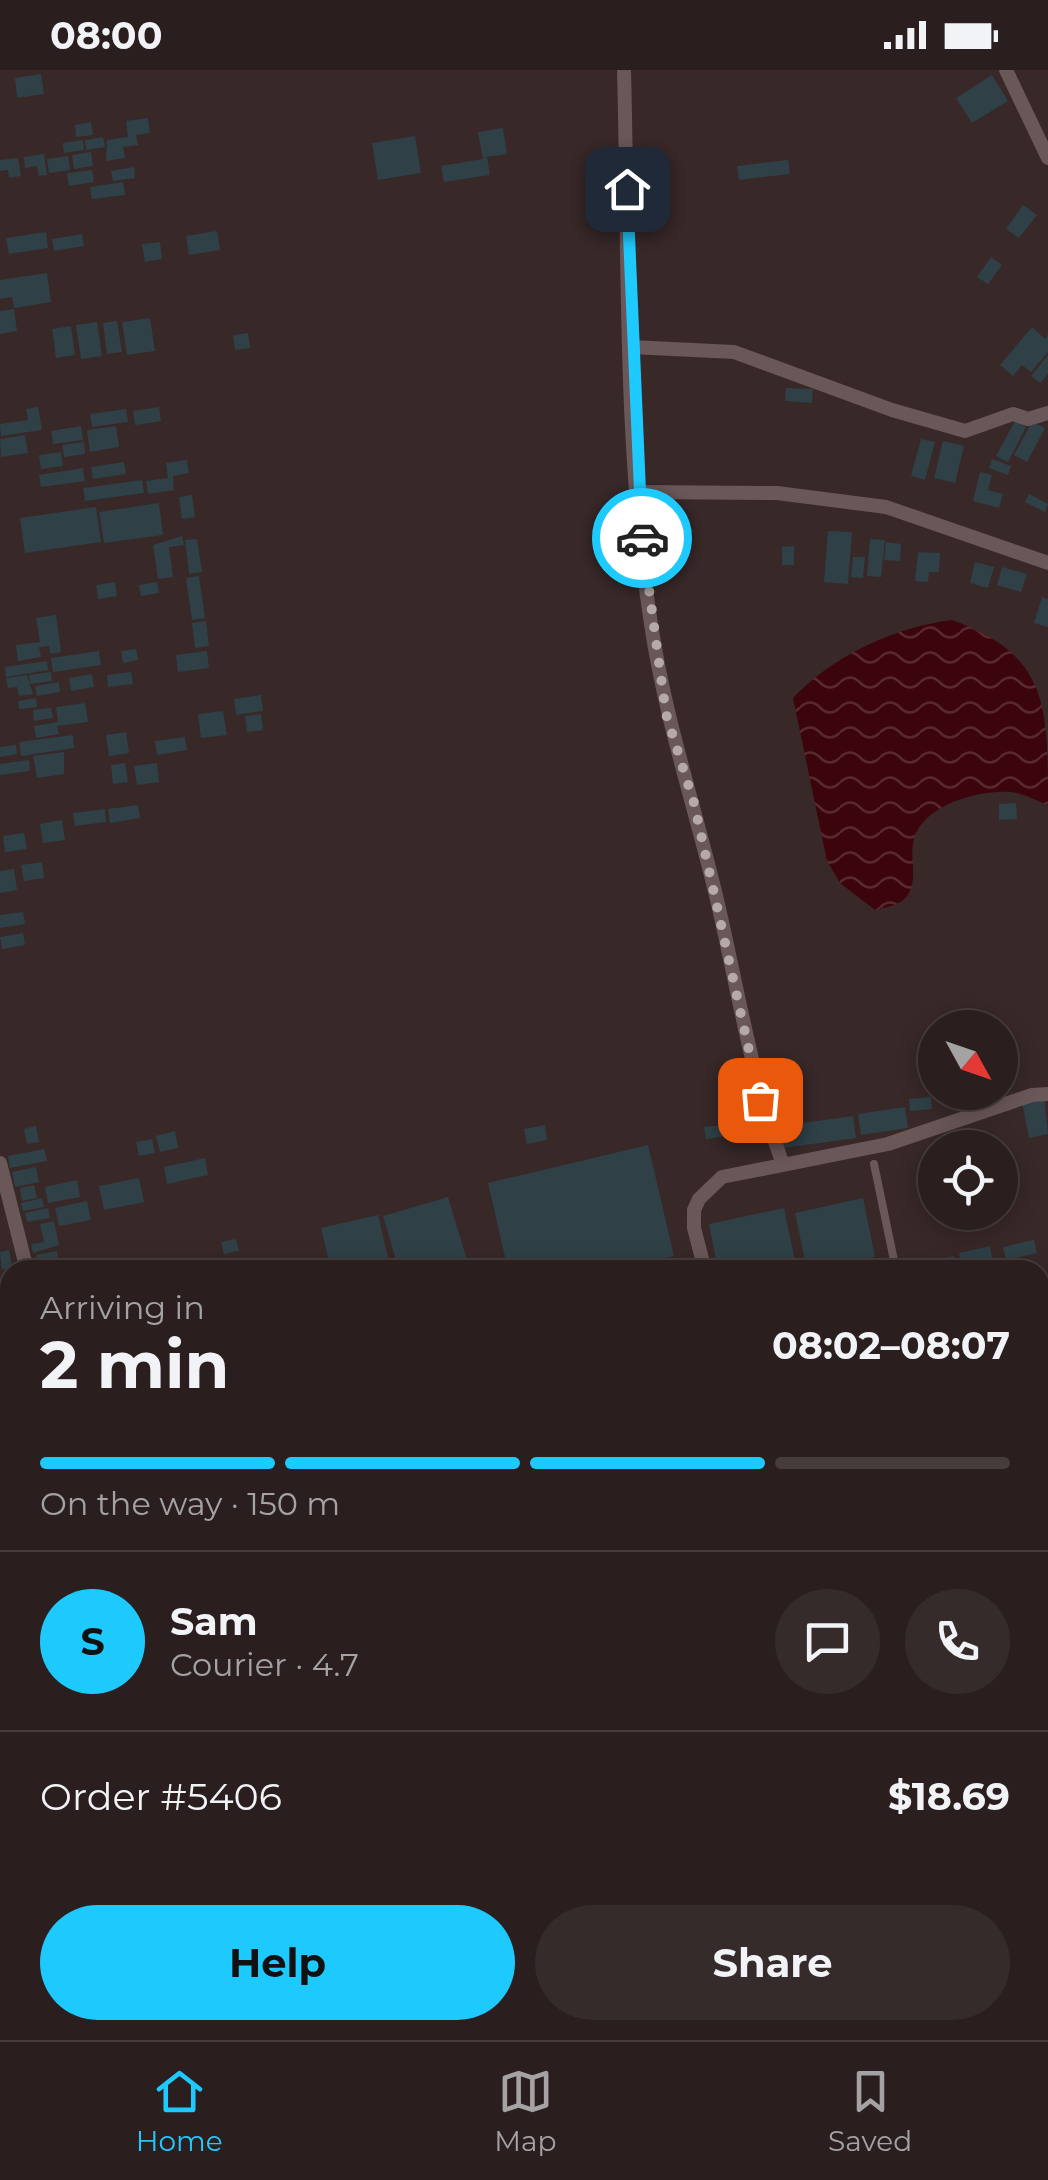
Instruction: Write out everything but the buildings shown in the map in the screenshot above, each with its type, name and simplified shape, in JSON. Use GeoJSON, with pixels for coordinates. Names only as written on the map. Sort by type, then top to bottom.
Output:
{"type":"FeatureCollection","features":[{"type":"Feature","properties":{"kind":"street"},"geometry":{"type":"LineString","coordinates":[[624,70],[631,347],[638,492],[650,621],[666,714],[694,803],[760,1100],[782,1162]]}},
{"type":"Feature","properties":{"kind":"street"},"geometry":{"type":"LineString","coordinates":[[1006,70],[1048,158]]}},
{"type":"Feature","properties":{"kind":"street"},"geometry":{"type":"LineString","coordinates":[[631,347],[734,352],[892,410],[966,432],[1013,414],[1028,419],[1048,413]]}},
{"type":"Feature","properties":{"kind":"street"},"geometry":{"type":"LineString","coordinates":[[638,492],[776,492],[886,506],[1048,563]]}},
{"type":"Feature","properties":{"kind":"street"},"geometry":{"type":"LineString","coordinates":[[702,1260],[694,1228],[698,1200],[722,1177],[782,1162],[888,1144],[1032,1095],[1048,1094]]}},
{"type":"Feature","properties":{"kind":"street"},"geometry":{"type":"LineString","coordinates":[[0,1163],[24,1260]]}},
{"type":"Feature","properties":{"kind":"lane"},"geometry":{"type":"LineString","coordinates":[[874,1164],[894,1260]]}},
{"type":"Feature","properties":{"kind":"water"},"geometry":{"type":"Polygon","coordinates":[[[952,620],[1008,649],[1025,667],[1036,688],[1046,738],[1048,805],[1020,794],[998,792],[968,797],[940,809],[919,827],[914,839],[909,893],[899,903],[875,910],[840,883],[827,861],[793,698],[827,669],[866,646],[908,629],[952,620]]]}},
{"type":"Feature","properties":{"kind":"way so far"},"geometry":{"type":"LineString","coordinates":[[642,538],[650,621],[666,714],[694,803],[760,1100]]}},
{"type":"Feature","properties":{"kind":"route"},"geometry":{"type":"LineString","coordinates":[[627,189],[632,384],[642,538]]}}]}
